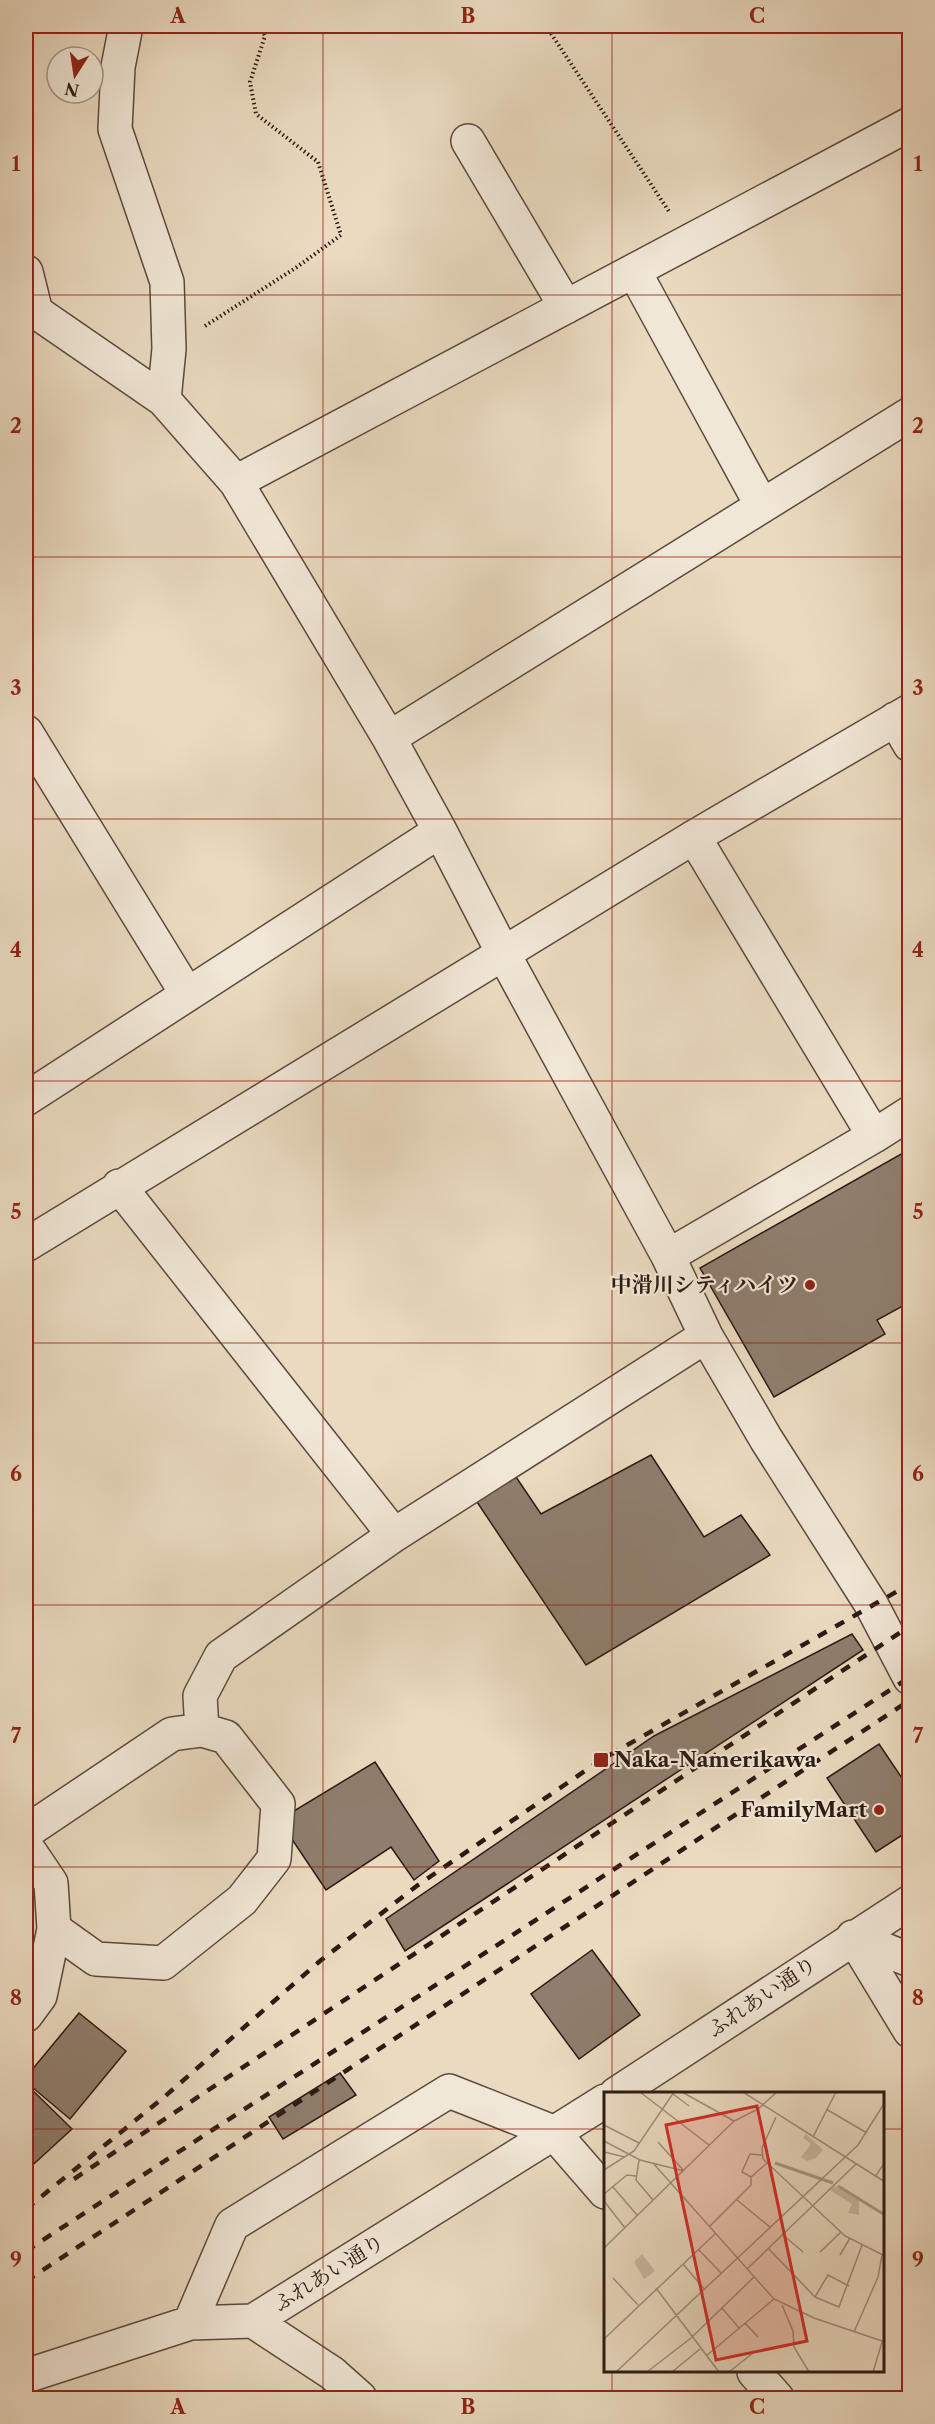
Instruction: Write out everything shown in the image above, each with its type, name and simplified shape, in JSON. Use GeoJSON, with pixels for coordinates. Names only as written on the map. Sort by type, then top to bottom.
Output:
{"type":"FeatureCollection","features":[{"type":"Feature","properties":{"kind":"street"},"geometry":{"type":"LineString","coordinates":[[126,26],[118,67],[115,129],[167,282],[170,349],[164,400]]}},
{"type":"Feature","properties":{"kind":"street"},"geometry":{"type":"LineString","coordinates":[[236,482],[909,124]]}},
{"type":"Feature","properties":{"kind":"street"},"geometry":{"type":"LineString","coordinates":[[468,141],[566,307]]}},
{"type":"Feature","properties":{"kind":"street"},"geometry":{"type":"LineString","coordinates":[[634,270],[762,506]]}},
{"type":"Feature","properties":{"kind":"street"},"geometry":{"type":"LineString","coordinates":[[26,272],[31,309],[164,400],[236,482],[389,738],[668,1256],[706,1336],[766,1439],[871,1604],[909,1678]]}},
{"type":"Feature","properties":{"kind":"street"},"geometry":{"type":"LineString","coordinates":[[389,738],[909,414]]}},
{"type":"Feature","properties":{"kind":"street"},"geometry":{"type":"LineString","coordinates":[[26,1245],[119,1186],[693,837],[905,725]]}},
{"type":"Feature","properties":{"kind":"street"},"geometry":{"type":"LineString","coordinates":[[26,732],[187,994]]}},
{"type":"Feature","properties":{"kind":"street"},"geometry":{"type":"LineString","coordinates":[[26,1099],[440,831]]}},
{"type":"Feature","properties":{"kind":"street"},"geometry":{"type":"LineString","coordinates":[[693,837],[874,1136]]}},
{"type":"Feature","properties":{"kind":"street"},"geometry":{"type":"LineString","coordinates":[[668,1256],[874,1136],[909,1113]]}},
{"type":"Feature","properties":{"kind":"street"},"geometry":{"type":"LineString","coordinates":[[119,1186],[394,1535]]}},
{"type":"Feature","properties":{"kind":"street"},"geometry":{"type":"LineString","coordinates":[[202,1730],[200,1696],[221,1656],[394,1535],[706,1336]]}},
{"type":"Feature","properties":{"kind":"street"},"geometry":{"type":"LineString","coordinates":[[26,1832],[172,1734],[202,1730],[226,1737],[278,1804],[274,1858],[242,1900],[163,1963],[96,1959],[54,1929]]}},
{"type":"Feature","properties":{"kind":"street"},"geometry":{"type":"LineString","coordinates":[[26,1846],[51,1883],[54,1929],[40,1996],[26,2015]]}},
{"type":"Feature","properties":{"kind":"street","name":"ふれあい通り"},"geometry":{"type":"LineString","coordinates":[[618,2092],[909,1902]]}},
{"type":"Feature","properties":{"kind":"street"},"geometry":{"type":"LineString","coordinates":[[853,1937],[909,1960]]}},
{"type":"Feature","properties":{"kind":"street"},"geometry":{"type":"LineString","coordinates":[[853,1937],[909,2031]]}},
{"type":"Feature","properties":{"kind":"street"},"geometry":{"type":"LineString","coordinates":[[190,2323],[232,2225],[449,2091],[554,2132],[604,2191]]}},
{"type":"Feature","properties":{"kind":"street","name":"ふれあい通り"},"geometry":{"type":"LineString","coordinates":[[26,2376],[190,2323],[253,2320],[604,2102]]}},
{"type":"Feature","properties":{"kind":"street"},"geometry":{"type":"LineString","coordinates":[[253,2320],[332,2373],[360,2398]]}},
{"type":"Feature","properties":{"kind":"street"},"geometry":{"type":"LineString","coordinates":[[755,2373],[777,2398]]}},
{"type":"Feature","properties":{"kind":"path"},"geometry":{"type":"LineString","coordinates":[[170,349],[297,267],[341,235],[318,162],[256,114],[250,82],[265,36],[260,26]]}},
{"type":"Feature","properties":{"kind":"path"},"geometry":{"type":"LineString","coordinates":[[546,26],[689,241]]}},
{"type":"Feature","properties":{"kind":"building","name":"中滑川シティハイツ"},"geometry":{"type":"Polygon","coordinates":[[[910,1149],[910,1302],[877,1320],[885,1334],[774,1397],[700,1268],[910,1149]]]}},
{"type":"Feature","properties":{"kind":"building"},"geometry":{"type":"Polygon","coordinates":[[[651,1455],[704,1537],[741,1515],[770,1555],[586,1665],[473,1496],[512,1471],[541,1514],[651,1455]]]}},
{"type":"Feature","properties":{"kind":"building"},"geometry":{"type":"Polygon","coordinates":[[[852,1634],[863,1650],[405,1951],[386,1919],[654,1736],[852,1634]]]}},
{"type":"Feature","properties":{"kind":"building","name":"FamilyMart"},"geometry":{"type":"Polygon","coordinates":[[[879,1744],[910,1790],[910,1830],[876,1852],[827,1778],[879,1744]]]}},
{"type":"Feature","properties":{"kind":"building"},"geometry":{"type":"Polygon","coordinates":[[[375,1762],[439,1861],[414,1880],[391,1847],[326,1890],[279,1820],[375,1762]]]}},
{"type":"Feature","properties":{"kind":"building"},"geometry":{"type":"Polygon","coordinates":[[[592,1950],[640,2015],[579,2059],[531,1994],[592,1950]]]}},
{"type":"Feature","properties":{"kind":"building"},"geometry":{"type":"Polygon","coordinates":[[[79,2013],[126,2051],[70,2119],[26,2082],[26,2077],[79,2013]]]}},
{"type":"Feature","properties":{"kind":"building"},"geometry":{"type":"Polygon","coordinates":[[[340,2073],[356,2095],[283,2139],[269,2117],[340,2073]]]}},
{"type":"Feature","properties":{"kind":"building"},"geometry":{"type":"Polygon","coordinates":[[[26,2084],[72,2129],[26,2171],[26,2084]]]}},
{"type":"Feature","properties":{"kind":"railway"},"geometry":{"type":"LineString","coordinates":[[26,2209],[163,2098],[320,1961],[418,1885],[601,1760],[910,1584]]}},
{"type":"Feature","properties":{"kind":"railway"},"geometry":{"type":"LineString","coordinates":[[74,2179],[910,1626]]}},
{"type":"Feature","properties":{"kind":"railway"},"geometry":{"type":"LineString","coordinates":[[26,2251],[910,1677]]}},
{"type":"Feature","properties":{"kind":"railway"},"geometry":{"type":"LineString","coordinates":[[26,2281],[910,1700]]}},
{"type":"Feature","properties":{"kind":"place","name":"中滑川シティハイツ"},"geometry":{"type":"Point","coordinates":[810,1285]}},
{"type":"Feature","properties":{"kind":"place","name":"Naka-Namerikawa"},"geometry":{"type":"Point","coordinates":[601,1760]}},
{"type":"Feature","properties":{"kind":"place","name":"FamilyMart"},"geometry":{"type":"Point","coordinates":[879,1810]}}]}
